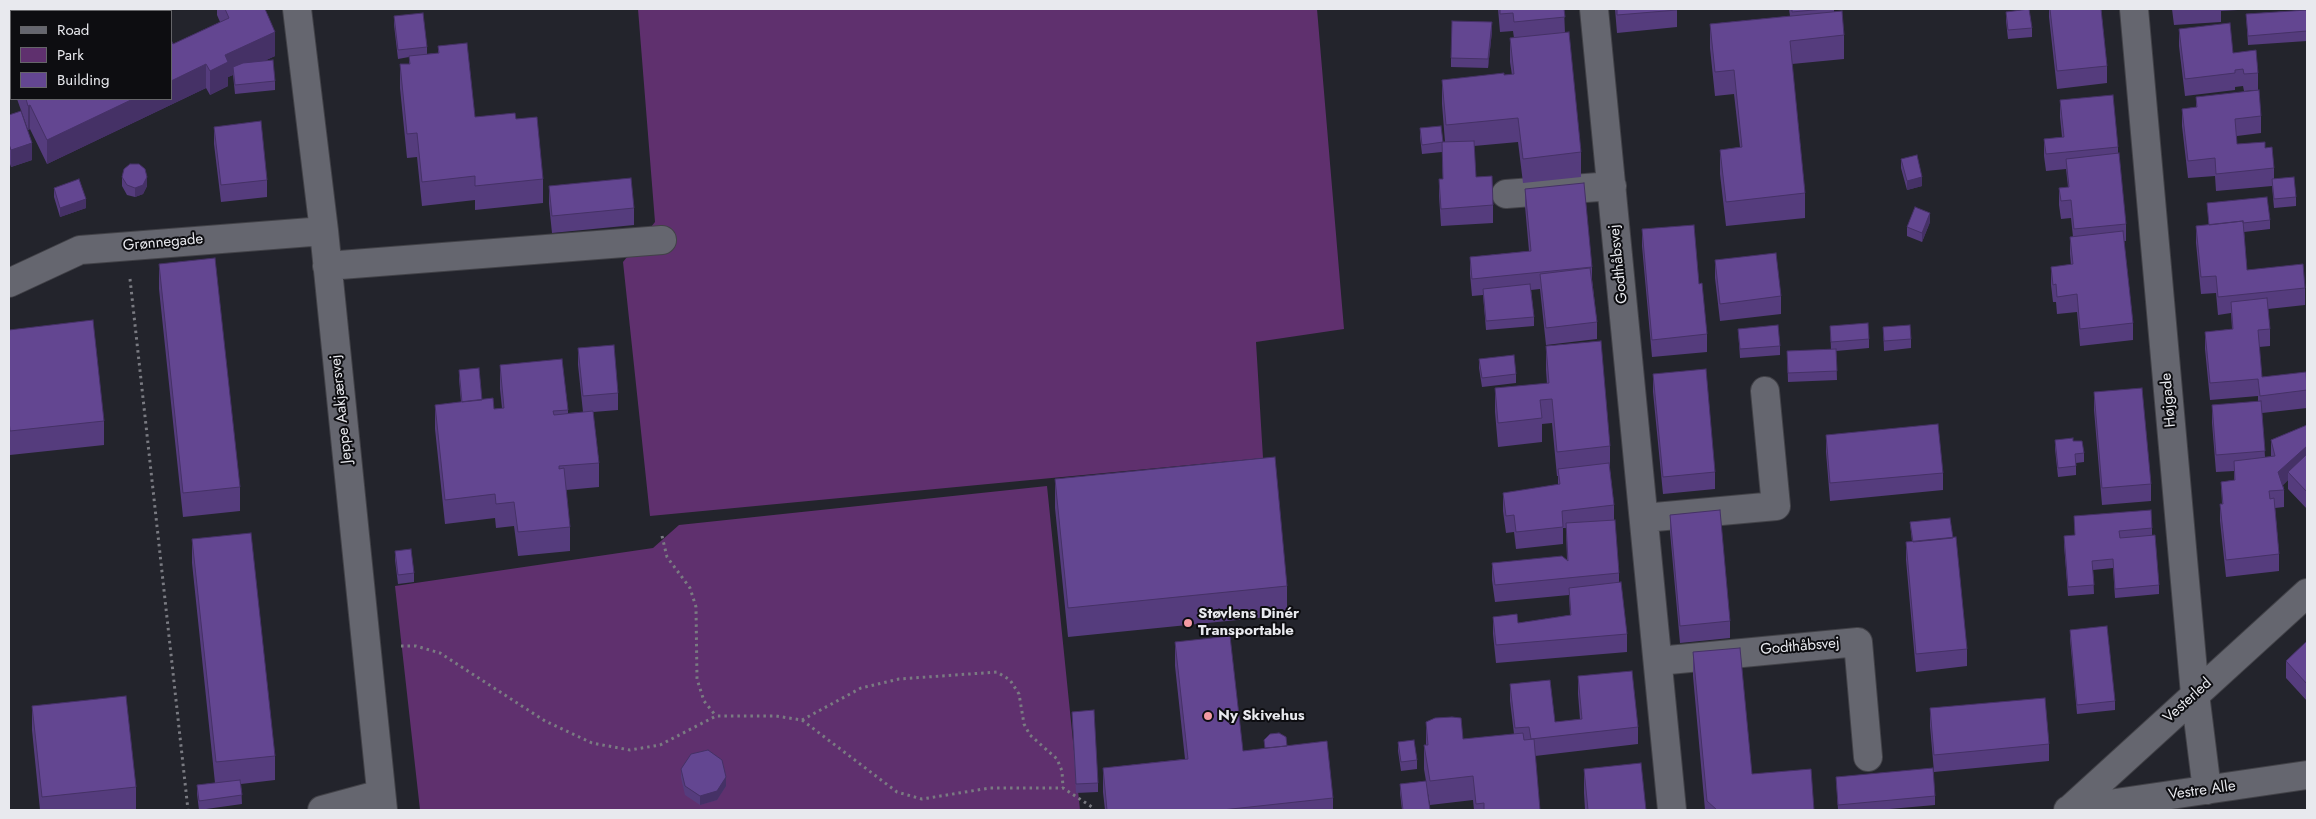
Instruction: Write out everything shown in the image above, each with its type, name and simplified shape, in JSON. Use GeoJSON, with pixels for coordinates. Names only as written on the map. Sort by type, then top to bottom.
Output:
{"type":"FeatureCollection","features":[{"type":"Feature","properties":{"kind":"street","name":"Jeppe Aakjærsvej"},"geometry":{"type":"LineString","coordinates":[[297,9],[324,231],[382,802]]}},
{"type":"Feature","properties":{"kind":"street","name":"Godthåbsvej"},"geometry":{"type":"LineString","coordinates":[[1594,9],[1672,810]]}},
{"type":"Feature","properties":{"kind":"street","name":"Højgade"},"geometry":{"type":"LineString","coordinates":[[2134,9],[2195,694],[2207,790]]}},
{"type":"Feature","properties":{"kind":"street"},"geometry":{"type":"LineString","coordinates":[[1506,194],[1612,186]]}},
{"type":"Feature","properties":{"kind":"street","name":"Grønnegade"},"geometry":{"type":"LineString","coordinates":[[9,283],[80,250],[324,231]]}},
{"type":"Feature","properties":{"kind":"street"},"geometry":{"type":"LineString","coordinates":[[327,266],[662,240]]}},
{"type":"Feature","properties":{"kind":"street"},"geometry":{"type":"LineString","coordinates":[[1644,518],[1776,506],[1765,391]]}},
{"type":"Feature","properties":{"kind":"street","name":"Vesterled"},"geometry":{"type":"LineString","coordinates":[[2069,810],[2307,593]]}},
{"type":"Feature","properties":{"kind":"street","name":"Godthåbsvej"},"geometry":{"type":"LineString","coordinates":[[1658,660],[1858,642],[1868,756]]}},
{"type":"Feature","properties":{"kind":"street","name":"Vestre Alle"},"geometry":{"type":"LineString","coordinates":[[2069,810],[2307,775]]}},
{"type":"Feature","properties":{"kind":"street"},"geometry":{"type":"LineString","coordinates":[[322,810],[382,802]]}},
{"type":"Feature","properties":{"kind":"path"},"geometry":{"type":"LineString","coordinates":[[127,246],[188,810]]}},
{"type":"Feature","properties":{"kind":"path"},"geometry":{"type":"LineString","coordinates":[[662,536],[667,557],[690,588],[696,607],[697,679],[704,701],[716,716]]}},
{"type":"Feature","properties":{"kind":"path"},"geometry":{"type":"LineString","coordinates":[[366,646],[416,646],[440,653],[545,722],[592,743],[630,750],[660,745],[716,716],[776,716],[802,720],[897,792],[922,798],[990,788],[1063,788],[1092,807],[1092,810]]}},
{"type":"Feature","properties":{"kind":"path"},"geometry":{"type":"LineString","coordinates":[[802,720],[861,688],[899,679],[997,672],[1010,680],[1019,694],[1024,724],[1030,735],[1057,759],[1062,771],[1063,788]]}},
{"type":"Feature","properties":{"kind":"green space"},"geometry":{"type":"Polygon","coordinates":[[[638,9],[1317,9],[1344,329],[1256,342],[1263,458],[650,516],[623,262],[655,222],[638,9]]]}},
{"type":"Feature","properties":{"kind":"green space"},"geometry":{"type":"Polygon","coordinates":[[[1047,486],[1080,810],[420,810],[395,586],[653,548],[679,525],[1047,486]]]}},
{"type":"Feature","properties":{"kind":"building"},"geometry":{"type":"Polygon","coordinates":[[[9,9],[65,9],[10,10],[9,63],[9,9]]]}},
{"type":"Feature","properties":{"kind":"building"},"geometry":{"type":"Polygon","coordinates":[[[225,9],[265,9],[275,32],[225,55],[228,62],[210,71],[206,64],[172,81],[172,42],[173,44],[229,18],[225,9]]]}},
{"type":"Feature","properties":{"kind":"building"},"geometry":{"type":"Polygon","coordinates":[[[1500,9],[1564,9],[1565,17],[1514,22],[1513,13],[1500,14],[1500,9]]]}},
{"type":"Feature","properties":{"kind":"building"},"geometry":{"type":"Polygon","coordinates":[[[1617,9],[1677,9],[1677,10],[1617,15],[1617,9]]]}},
{"type":"Feature","properties":{"kind":"building"},"geometry":{"type":"Polygon","coordinates":[[[1792,9],[1824,9],[1792,12],[1792,9]]]}},
{"type":"Feature","properties":{"kind":"building"},"geometry":{"type":"Polygon","coordinates":[[[2029,9],[2032,28],[2008,30],[2006,12],[2029,9]]]}},
{"type":"Feature","properties":{"kind":"building"},"geometry":{"type":"Polygon","coordinates":[[[2050,9],[2101,9],[2107,66],[2057,71],[2050,9]]]}},
{"type":"Feature","properties":{"kind":"building"},"geometry":{"type":"Polygon","coordinates":[[[2307,10],[2307,31],[2248,36],[2246,14],[2307,10]]]}},
{"type":"Feature","properties":{"kind":"building"},"geometry":{"type":"Polygon","coordinates":[[[1842,11],[1844,35],[1790,41],[1805,193],[1726,202],[1720,150],[1742,147],[1734,70],[1715,72],[1710,24],[1842,11]]]}},
{"type":"Feature","properties":{"kind":"building"},"geometry":{"type":"Polygon","coordinates":[[[423,13],[427,47],[398,50],[394,16],[423,13]]]}},
{"type":"Feature","properties":{"kind":"building"},"geometry":{"type":"Polygon","coordinates":[[[1452,21],[1492,22],[1488,59],[1451,58],[1452,21]]]}},
{"type":"Feature","properties":{"kind":"building"},"geometry":{"type":"Polygon","coordinates":[[[2230,23],[2233,53],[2256,50],[2258,73],[2244,74],[2243,69],[2235,70],[2235,73],[2185,79],[2179,29],[2230,23]]]}},
{"type":"Feature","properties":{"kind":"building"},"geometry":{"type":"Polygon","coordinates":[[[1569,32],[1581,152],[1523,159],[1518,118],[1446,125],[1442,80],[1504,73],[1504,75],[1514,74],[1510,38],[1569,32]]]}},
{"type":"Feature","properties":{"kind":"building"},"geometry":{"type":"Polygon","coordinates":[[[467,43],[475,117],[515,113],[516,119],[537,117],[543,179],[475,186],[475,176],[422,182],[417,133],[407,134],[400,64],[410,64],[409,56],[439,53],[438,46],[467,43]]]}},
{"type":"Feature","properties":{"kind":"building"},"geometry":{"type":"Polygon","coordinates":[[[273,60],[275,81],[235,85],[233,67],[243,63],[273,60]]]}},
{"type":"Feature","properties":{"kind":"building"},"geometry":{"type":"Polygon","coordinates":[[[2259,90],[2261,116],[2235,119],[2237,144],[2265,142],[2265,148],[2272,147],[2274,168],[2216,174],[2215,158],[2188,161],[2182,109],[2197,107],[2196,97],[2259,90]]]}},
{"type":"Feature","properties":{"kind":"building"},"geometry":{"type":"Polygon","coordinates":[[[2113,95],[2118,147],[2046,154],[2044,139],[2064,137],[2060,100],[2113,95]]]}},
{"type":"Feature","properties":{"kind":"building"},"geometry":{"type":"Polygon","coordinates":[[[26,100],[131,100],[47,140],[30,105],[28,106],[26,100]]]}},
{"type":"Feature","properties":{"kind":"building"},"geometry":{"type":"Polygon","coordinates":[[[21,111],[32,143],[11,150],[9,144],[9,115],[21,111]]]}},
{"type":"Feature","properties":{"kind":"building"},"geometry":{"type":"Polygon","coordinates":[[[261,121],[267,180],[221,185],[214,127],[261,121]]]}},
{"type":"Feature","properties":{"kind":"building"},"geometry":{"type":"Polygon","coordinates":[[[1441,126],[1443,142],[1422,145],[1420,128],[1441,126]]]}},
{"type":"Feature","properties":{"kind":"building"},"geometry":{"type":"Polygon","coordinates":[[[1474,141],[1476,177],[1492,176],[1493,205],[1441,209],[1439,179],[1443,179],[1442,142],[1474,141]]]}},
{"type":"Feature","properties":{"kind":"building"},"geometry":{"type":"Polygon","coordinates":[[[2119,153],[2126,224],[2074,229],[2071,200],[2061,201],[2059,188],[2069,187],[2066,159],[2119,153]]]}},
{"type":"Feature","properties":{"kind":"building"},"geometry":{"type":"Polygon","coordinates":[[[1917,155],[1922,177],[1907,181],[1901,159],[1917,155]]]}},
{"type":"Feature","properties":{"kind":"building"},"geometry":{"type":"Polygon","coordinates":[[[130,164],[139,164],[145,169],[147,177],[143,185],[135,188],[127,185],[122,177],[124,169],[130,164]]]}},
{"type":"Feature","properties":{"kind":"building"},"geometry":{"type":"Polygon","coordinates":[[[2294,177],[2296,197],[2274,199],[2272,179],[2294,177]]]}},
{"type":"Feature","properties":{"kind":"building"},"geometry":{"type":"Polygon","coordinates":[[[631,178],[634,208],[552,216],[549,186],[631,178]]]}},
{"type":"Feature","properties":{"kind":"building"},"geometry":{"type":"Polygon","coordinates":[[[79,179],[86,199],[60,208],[54,188],[79,179]]]}},
{"type":"Feature","properties":{"kind":"building"},"geometry":{"type":"Polygon","coordinates":[[[1584,183],[1592,267],[1472,279],[1470,257],[1531,251],[1525,189],[1584,183]]]}},
{"type":"Feature","properties":{"kind":"building"},"geometry":{"type":"Polygon","coordinates":[[[2267,197],[2270,220],[2209,225],[2207,203],[2267,197]]]}},
{"type":"Feature","properties":{"kind":"building"},"geometry":{"type":"Polygon","coordinates":[[[1915,207],[1930,213],[1922,233],[1907,227],[1915,207]]]}},
{"type":"Feature","properties":{"kind":"building"},"geometry":{"type":"Polygon","coordinates":[[[2243,221],[2247,270],[2303,264],[2305,288],[2218,297],[2216,276],[2201,277],[2196,226],[2243,221]]]}},
{"type":"Feature","properties":{"kind":"building"},"geometry":{"type":"Polygon","coordinates":[[[1694,225],[1699,284],[1702,283],[1707,334],[1652,340],[1642,229],[1694,225]]]}},
{"type":"Feature","properties":{"kind":"building"},"geometry":{"type":"Polygon","coordinates":[[[2123,231],[2133,323],[2080,329],[2077,294],[2057,297],[2056,284],[2053,285],[2051,267],[2073,264],[2070,237],[2123,231]]]}},
{"type":"Feature","properties":{"kind":"building"},"geometry":{"type":"Polygon","coordinates":[[[1776,253],[1781,296],[1720,304],[1715,260],[1776,253]]]}},
{"type":"Feature","properties":{"kind":"building"},"geometry":{"type":"Polygon","coordinates":[[[215,258],[240,487],[183,493],[159,264],[215,258]]]}},
{"type":"Feature","properties":{"kind":"building"},"geometry":{"type":"Polygon","coordinates":[[[1590,268],[1597,322],[1546,328],[1540,274],[1590,268]]]}},
{"type":"Feature","properties":{"kind":"building"},"geometry":{"type":"Polygon","coordinates":[[[1530,284],[1534,317],[1486,321],[1483,289],[1530,284]]]}},
{"type":"Feature","properties":{"kind":"building"},"geometry":{"type":"Polygon","coordinates":[[[2267,298],[2270,329],[2258,330],[2262,377],[2306,372],[2307,390],[2260,396],[2258,379],[2210,383],[2205,332],[2233,329],[2231,302],[2267,298]]]}},
{"type":"Feature","properties":{"kind":"building"},"geometry":{"type":"Polygon","coordinates":[[[93,320],[104,421],[10,431],[9,330],[93,320]]]}},
{"type":"Feature","properties":{"kind":"building"},"geometry":{"type":"Polygon","coordinates":[[[1868,323],[1869,339],[1831,342],[1830,326],[1868,323]]]}},
{"type":"Feature","properties":{"kind":"building"},"geometry":{"type":"Polygon","coordinates":[[[1778,325],[1780,346],[1740,349],[1738,329],[1778,325]]]}},
{"type":"Feature","properties":{"kind":"building"},"geometry":{"type":"Polygon","coordinates":[[[1910,325],[1911,339],[1884,341],[1883,327],[1910,325]]]}},
{"type":"Feature","properties":{"kind":"building"},"geometry":{"type":"Polygon","coordinates":[[[1601,341],[1610,446],[1557,452],[1552,399],[1540,400],[1542,418],[1498,423],[1495,388],[1549,383],[1546,346],[1601,341]]]}},
{"type":"Feature","properties":{"kind":"building"},"geometry":{"type":"Polygon","coordinates":[[[614,345],[618,393],[583,396],[578,348],[614,345]]]}},
{"type":"Feature","properties":{"kind":"building"},"geometry":{"type":"Polygon","coordinates":[[[1836,349],[1837,371],[1788,373],[1787,351],[1836,349]]]}},
{"type":"Feature","properties":{"kind":"building"},"geometry":{"type":"Polygon","coordinates":[[[1514,355],[1516,374],[1482,378],[1479,359],[1514,355]]]}},
{"type":"Feature","properties":{"kind":"building"},"geometry":{"type":"Polygon","coordinates":[[[562,359],[568,410],[553,411],[554,415],[593,411],[599,463],[559,466],[559,469],[564,468],[570,527],[518,532],[514,502],[496,504],[495,494],[445,500],[435,405],[493,398],[494,409],[504,408],[500,365],[562,359]]]}},
{"type":"Feature","properties":{"kind":"building"},"geometry":{"type":"Polygon","coordinates":[[[479,368],[482,400],[462,402],[459,370],[479,368]]]}},
{"type":"Feature","properties":{"kind":"building"},"geometry":{"type":"Polygon","coordinates":[[[1706,369],[1715,472],[1663,477],[1653,374],[1706,369]]]}},
{"type":"Feature","properties":{"kind":"building"},"geometry":{"type":"Polygon","coordinates":[[[2142,388],[2151,484],[2102,488],[2094,392],[2142,388]]]}},
{"type":"Feature","properties":{"kind":"building"},"geometry":{"type":"Polygon","coordinates":[[[2261,401],[2265,451],[2216,455],[2212,405],[2261,401]]]}},
{"type":"Feature","properties":{"kind":"building"},"geometry":{"type":"Polygon","coordinates":[[[1938,424],[1943,473],[1830,483],[1826,435],[1938,424]]]}},
{"type":"Feature","properties":{"kind":"building"},"geometry":{"type":"Polygon","coordinates":[[[2307,425],[2307,446],[2278,472],[2284,490],[2269,491],[2270,499],[2274,498],[2279,554],[2226,560],[2220,504],[2223,504],[2221,482],[2235,480],[2234,461],[2275,456],[2271,440],[2307,425]]]}},
{"type":"Feature","properties":{"kind":"building"},"geometry":{"type":"Polygon","coordinates":[[[2073,438],[2073,441],[2082,441],[2084,453],[2075,454],[2076,466],[2058,468],[2055,440],[2073,438]]]}},
{"type":"Feature","properties":{"kind":"building"},"geometry":{"type":"Polygon","coordinates":[[[2307,454],[2307,492],[2288,472],[2307,454]]]}},
{"type":"Feature","properties":{"kind":"building"},"geometry":{"type":"Polygon","coordinates":[[[1275,457],[1287,586],[1068,608],[1055,479],[1275,457]]]}},
{"type":"Feature","properties":{"kind":"building"},"geometry":{"type":"Polygon","coordinates":[[[1609,463],[1614,505],[1562,511],[1563,527],[1516,532],[1514,515],[1506,516],[1503,493],[1560,484],[1558,469],[1609,463]]]}},
{"type":"Feature","properties":{"kind":"building"},"geometry":{"type":"Polygon","coordinates":[[[1720,510],[1730,621],[1680,626],[1670,515],[1720,510]]]}},
{"type":"Feature","properties":{"kind":"building"},"geometry":{"type":"Polygon","coordinates":[[[2151,510],[2152,528],[2119,531],[2120,538],[2155,535],[2159,585],[2115,589],[2113,559],[2092,561],[2094,585],[2068,587],[2064,536],[2075,535],[2074,516],[2151,510]]]}},
{"type":"Feature","properties":{"kind":"building"},"geometry":{"type":"Polygon","coordinates":[[[1950,518],[1953,538],[1913,542],[1910,522],[1950,518]]]}},
{"type":"Feature","properties":{"kind":"building"},"geometry":{"type":"Polygon","coordinates":[[[1615,520],[1619,573],[1495,585],[1492,563],[1562,556],[1568,561],[1566,523],[1615,520]]]}},
{"type":"Feature","properties":{"kind":"building"},"geometry":{"type":"Polygon","coordinates":[[[251,533],[275,756],[216,762],[192,539],[251,533]]]}},
{"type":"Feature","properties":{"kind":"building"},"geometry":{"type":"Polygon","coordinates":[[[1956,537],[1967,649],[1916,654],[1906,542],[1956,537]]]}},
{"type":"Feature","properties":{"kind":"building"},"geometry":{"type":"Polygon","coordinates":[[[411,549],[414,573],[398,575],[395,551],[411,549]]]}},
{"type":"Feature","properties":{"kind":"building"},"geometry":{"type":"Polygon","coordinates":[[[1621,582],[1627,634],[1496,645],[1493,617],[1517,614],[1518,623],[1571,615],[1569,588],[1621,582]]]}},
{"type":"Feature","properties":{"kind":"building"},"geometry":{"type":"Polygon","coordinates":[[[2107,626],[2115,701],[2077,705],[2070,630],[2107,626]]]}},
{"type":"Feature","properties":{"kind":"building","name":"Ny Skivehus"},"geometry":{"type":"Polygon","coordinates":[[[1230,636],[1243,751],[1327,741],[1333,798],[1222,810],[1107,810],[1103,768],[1188,759],[1175,642],[1230,636]]]}},
{"type":"Feature","properties":{"kind":"building"},"geometry":{"type":"Polygon","coordinates":[[[2307,641],[2307,684],[2286,661],[2307,641]]]}},
{"type":"Feature","properties":{"kind":"building"},"geometry":{"type":"Polygon","coordinates":[[[1740,648],[1752,774],[1811,769],[1814,810],[1717,810],[1707,801],[1693,652],[1740,648]]]}},
{"type":"Feature","properties":{"kind":"building"},"geometry":{"type":"Polygon","coordinates":[[[1632,671],[1638,727],[1531,739],[1529,727],[1515,728],[1510,684],[1550,680],[1555,722],[1582,719],[1578,676],[1632,671]]]}},
{"type":"Feature","properties":{"kind":"building"},"geometry":{"type":"Polygon","coordinates":[[[126,696],[136,787],[42,797],[32,706],[126,696]]]}},
{"type":"Feature","properties":{"kind":"building"},"geometry":{"type":"Polygon","coordinates":[[[2045,698],[2049,744],[1934,755],[1930,708],[2045,698]]]}},
{"type":"Feature","properties":{"kind":"building"},"geometry":{"type":"Polygon","coordinates":[[[1094,710],[1098,783],[1076,784],[1072,712],[1094,710]]]}},
{"type":"Feature","properties":{"kind":"building"},"geometry":{"type":"Polygon","coordinates":[[[1435,718],[1461,718],[1463,739],[1523,733],[1524,740],[1534,739],[1540,810],[1484,810],[1484,803],[1476,804],[1473,776],[1430,781],[1424,745],[1428,745],[1426,722],[1435,718]]]}},
{"type":"Feature","properties":{"kind":"building"},"geometry":{"type":"Polygon","coordinates":[[[1279,733],[1286,737],[1287,746],[1265,748],[1264,740],[1270,734],[1279,733]]]}},
{"type":"Feature","properties":{"kind":"building"},"geometry":{"type":"Polygon","coordinates":[[[1414,740],[1417,760],[1401,762],[1398,742],[1414,740]]]}},
{"type":"Feature","properties":{"kind":"building"},"geometry":{"type":"Polygon","coordinates":[[[708,750],[722,760],[726,777],[717,791],[700,796],[685,786],[681,769],[691,754],[708,750]]]}},
{"type":"Feature","properties":{"kind":"building"},"geometry":{"type":"Polygon","coordinates":[[[1641,763],[1646,810],[1588,810],[1584,769],[1641,763]]]}},
{"type":"Feature","properties":{"kind":"building"},"geometry":{"type":"Polygon","coordinates":[[[1933,768],[1935,796],[1838,805],[1836,777],[1933,768]]]}},
{"type":"Feature","properties":{"kind":"building"},"geometry":{"type":"Polygon","coordinates":[[[240,780],[242,795],[199,801],[197,785],[240,780]]]}},
{"type":"Feature","properties":{"kind":"building"},"geometry":{"type":"Polygon","coordinates":[[[1426,781],[1430,810],[1403,810],[1400,784],[1426,781]]]}},
{"type":"Feature","properties":{"kind":"place","name":"Støvlens Dinér Transportable"},"geometry":{"type":"Point","coordinates":[1188,623]}},
{"type":"Feature","properties":{"kind":"place","name":"Ny Skivehus"},"geometry":{"type":"Point","coordinates":[1208,716]}}]}
